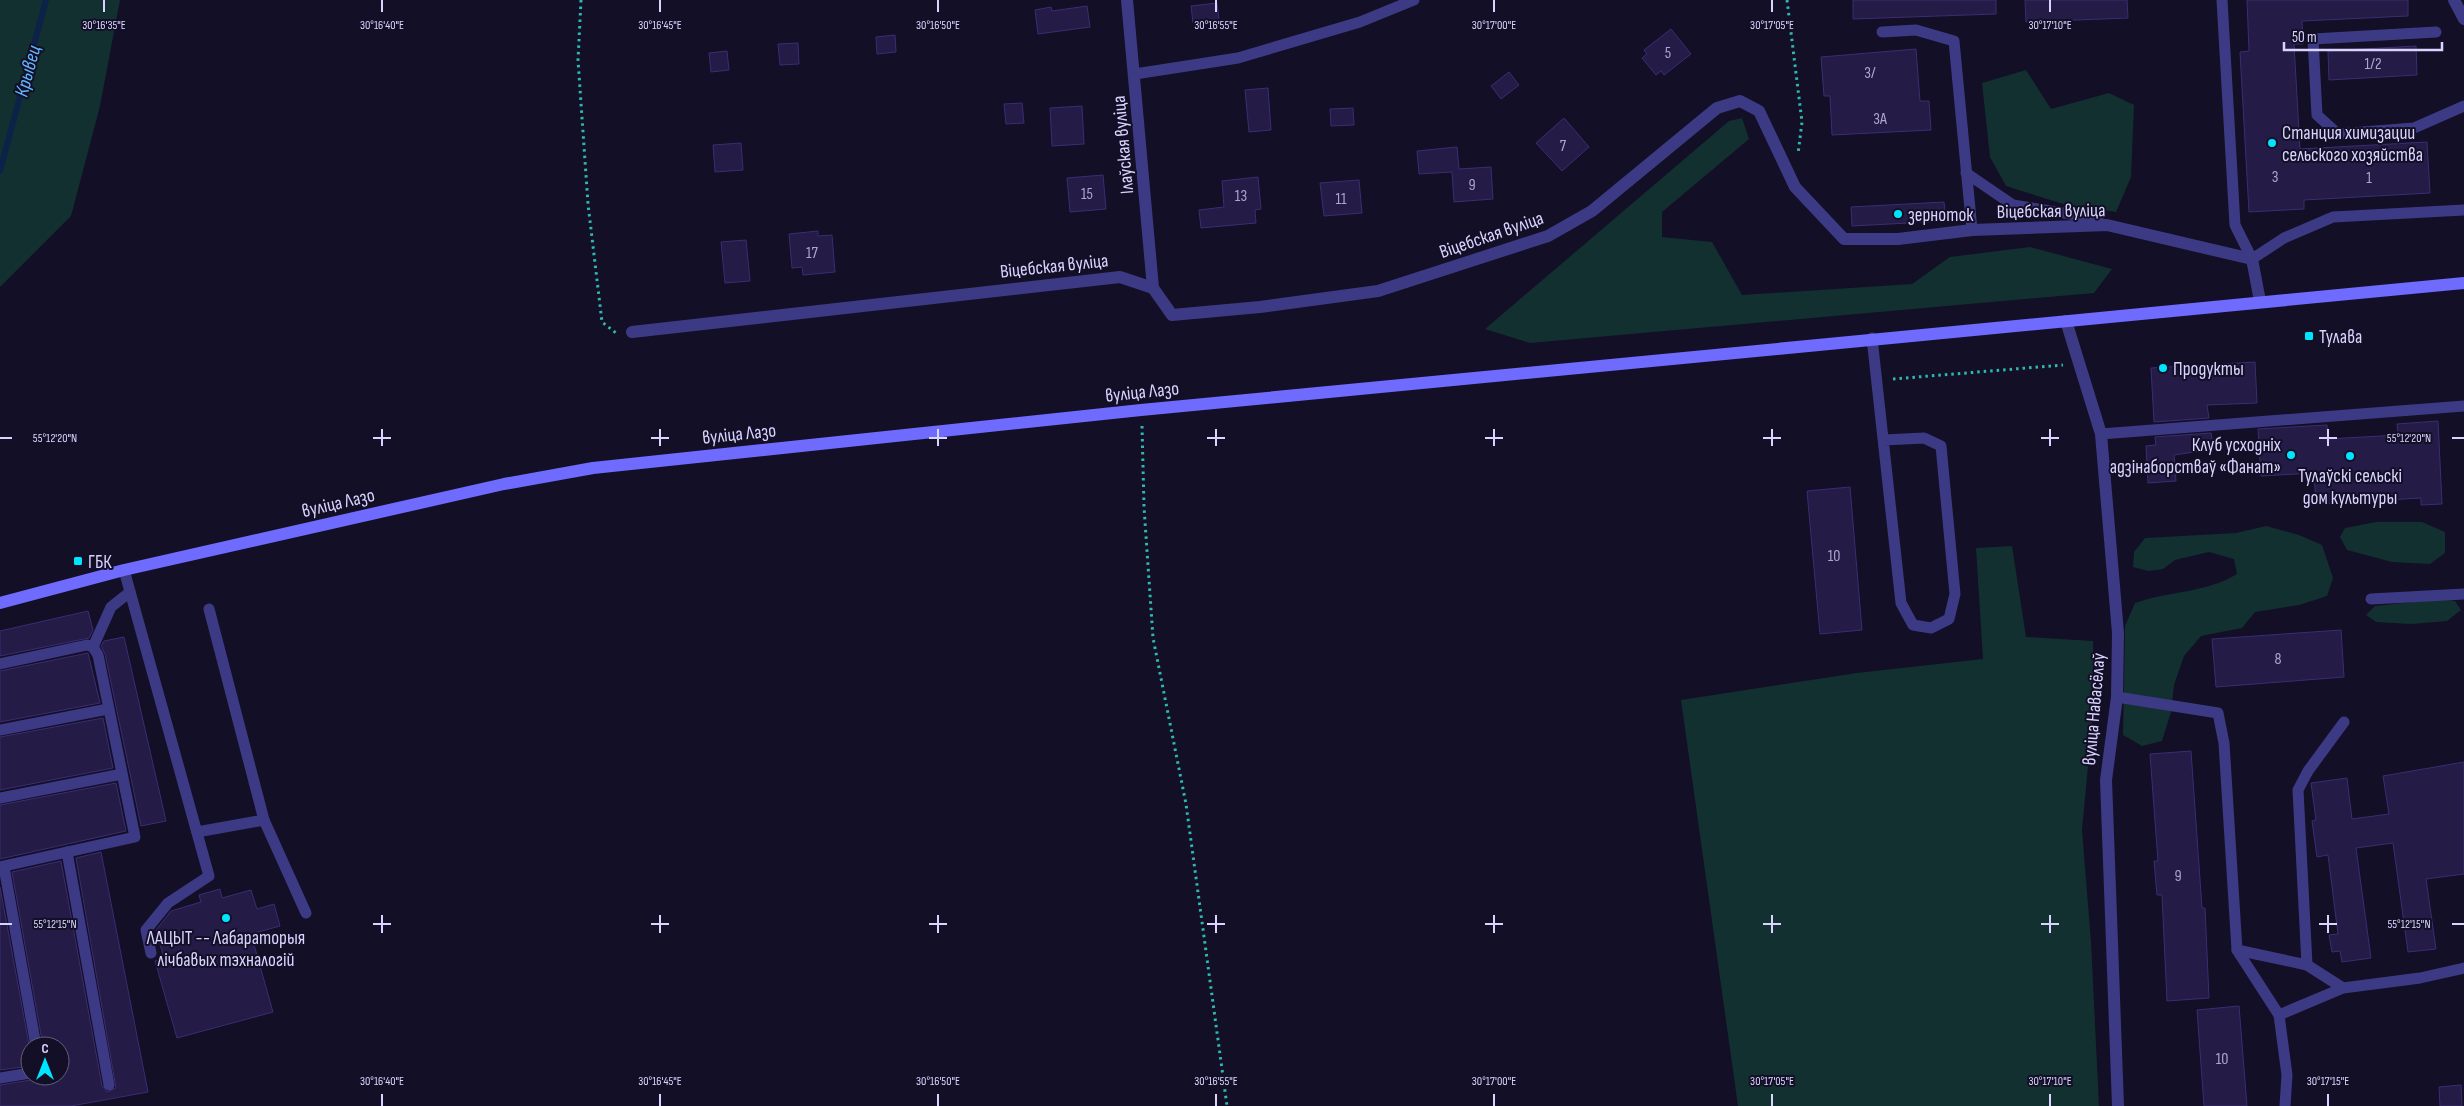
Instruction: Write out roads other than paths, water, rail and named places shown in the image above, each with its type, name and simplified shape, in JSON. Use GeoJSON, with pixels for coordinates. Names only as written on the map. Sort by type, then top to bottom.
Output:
{"type":"FeatureCollection","features":[{"type":"Feature","properties":{"kind":"main road","name":"вуліца Лазо"},"geometry":{"type":"LineString","coordinates":[[0,603],[124,570],[504,484],[593,468],[1494,375],[2464,283]]}},
{"type":"Feature","properties":{"kind":"street","name":"Ілаўская вуліца"},"geometry":{"type":"LineString","coordinates":[[1127,0],[1153,288]]}},
{"type":"Feature","properties":{"kind":"street"},"geometry":{"type":"LineString","coordinates":[[2454,0],[2464,19]]}},
{"type":"Feature","properties":{"kind":"street","name":"Віцебская вуліца"},"geometry":{"type":"LineString","coordinates":[[632,332],[1120,277],[1153,288],[1172,315],[1260,307],[1378,291],[1548,236],[1592,211],[1717,108],[1740,101],[1759,111],[1795,187],[1844,239],[1898,239],[1972,230],[2107,225],[2252,260]]}},
{"type":"Feature","properties":{"kind":"street"},"geometry":{"type":"LineString","coordinates":[[2252,260],[2260,301]]}},
{"type":"Feature","properties":{"kind":"street","name":"вуліца Навасёлаў"},"geometry":{"type":"LineString","coordinates":[[2066,321],[2101,434],[2118,633],[2117,697],[2106,780],[2118,1106]]}},
{"type":"Feature","properties":{"kind":"lane"},"geometry":{"type":"LineString","coordinates":[[1135,74],[1238,58],[1360,22],[1414,0]]}},
{"type":"Feature","properties":{"kind":"lane"},"geometry":{"type":"LineString","coordinates":[[2222,0],[2235,225],[2252,260],[2284,238],[2333,217],[2464,210]]}},
{"type":"Feature","properties":{"kind":"lane"},"geometry":{"type":"LineString","coordinates":[[1882,32],[1916,30],[1954,41],[1972,230]]}},
{"type":"Feature","properties":{"kind":"lane"},"geometry":{"type":"LineString","coordinates":[[2436,32],[2313,39],[2317,115],[2338,134],[2414,128],[2464,106]]}},
{"type":"Feature","properties":{"kind":"lane"},"geometry":{"type":"LineString","coordinates":[[1966,173],[2013,204],[2083,216],[2107,225]]}},
{"type":"Feature","properties":{"kind":"lane"},"geometry":{"type":"LineString","coordinates":[[1872,338],[1901,603],[1913,625],[1931,628],[1949,619],[1955,594],[1941,446],[1924,438],[1884,440]]}},
{"type":"Feature","properties":{"kind":"lane"},"geometry":{"type":"LineString","coordinates":[[2101,434],[2464,406]]}},
{"type":"Feature","properties":{"kind":"lane"},"geometry":{"type":"LineString","coordinates":[[124,570],[208,876],[168,903],[146,930],[152,953]]}},
{"type":"Feature","properties":{"kind":"lane"},"geometry":{"type":"LineString","coordinates":[[93,647],[112,607],[130,592]]}},
{"type":"Feature","properties":{"kind":"lane"},"geometry":{"type":"LineString","coordinates":[[2371,599],[2464,594]]}},
{"type":"Feature","properties":{"kind":"lane"},"geometry":{"type":"LineString","coordinates":[[209,609],[264,820],[306,913]]}},
{"type":"Feature","properties":{"kind":"lane"},"geometry":{"type":"LineString","coordinates":[[0,664],[87,645],[93,647],[98,655],[135,836],[2,867],[34,1036]]}},
{"type":"Feature","properties":{"kind":"lane"},"geometry":{"type":"LineString","coordinates":[[2117,697],[2218,713],[2224,743],[2237,950],[2279,1015],[2287,1074],[2285,1106]]}},
{"type":"Feature","properties":{"kind":"lane"},"geometry":{"type":"LineString","coordinates":[[0,730],[108,709]]}},
{"type":"Feature","properties":{"kind":"lane"},"geometry":{"type":"LineString","coordinates":[[2307,965],[2298,790],[2308,771],[2344,722]]}},
{"type":"Feature","properties":{"kind":"lane"},"geometry":{"type":"LineString","coordinates":[[0,798],[122,774]]}},
{"type":"Feature","properties":{"kind":"lane"},"geometry":{"type":"LineString","coordinates":[[196,832],[264,820]]}},
{"type":"Feature","properties":{"kind":"lane"},"geometry":{"type":"LineString","coordinates":[[67,852],[110,1085]]}},
{"type":"Feature","properties":{"kind":"lane"},"geometry":{"type":"LineString","coordinates":[[2237,950],[2307,965],[2343,988]]}},
{"type":"Feature","properties":{"kind":"lane"},"geometry":{"type":"LineString","coordinates":[[2279,1015],[2343,988],[2420,978],[2464,968]]}},
{"type":"Feature","properties":{"kind":"lane"},"geometry":{"type":"LineString","coordinates":[[0,1078],[20,1075]]}},
{"type":"Feature","properties":{"kind":"waterway","name":"Крывец"},"geometry":{"type":"LineString","coordinates":[[0,171],[46,0]]}},
{"type":"Feature","properties":{"kind":"place","name":"Станция химизации сельского хозяйства"},"geometry":{"type":"Point","coordinates":[2272,143]}},
{"type":"Feature","properties":{"kind":"place","name":"зерноток"},"geometry":{"type":"Point","coordinates":[1898,214]}},
{"type":"Feature","properties":{"kind":"place","name":"Тулава"},"geometry":{"type":"Point","coordinates":[2309,336]}},
{"type":"Feature","properties":{"kind":"place","name":"Продукты"},"geometry":{"type":"Point","coordinates":[2163,368]}},
{"type":"Feature","properties":{"kind":"place","name":"Клуб усходніх адзінаборстваў «Фанат»"},"geometry":{"type":"Point","coordinates":[2291,455]}},
{"type":"Feature","properties":{"kind":"place","name":"Тулаўскі сельскі дом культуры"},"geometry":{"type":"Point","coordinates":[2350,456]}},
{"type":"Feature","properties":{"kind":"place","name":"ГБК"},"geometry":{"type":"Point","coordinates":[78,561]}},
{"type":"Feature","properties":{"kind":"place","name":"ЛАЦЫТ -- Лабараторыя лічбавых тэхналогій"},"geometry":{"type":"Point","coordinates":[226,918]}}]}
